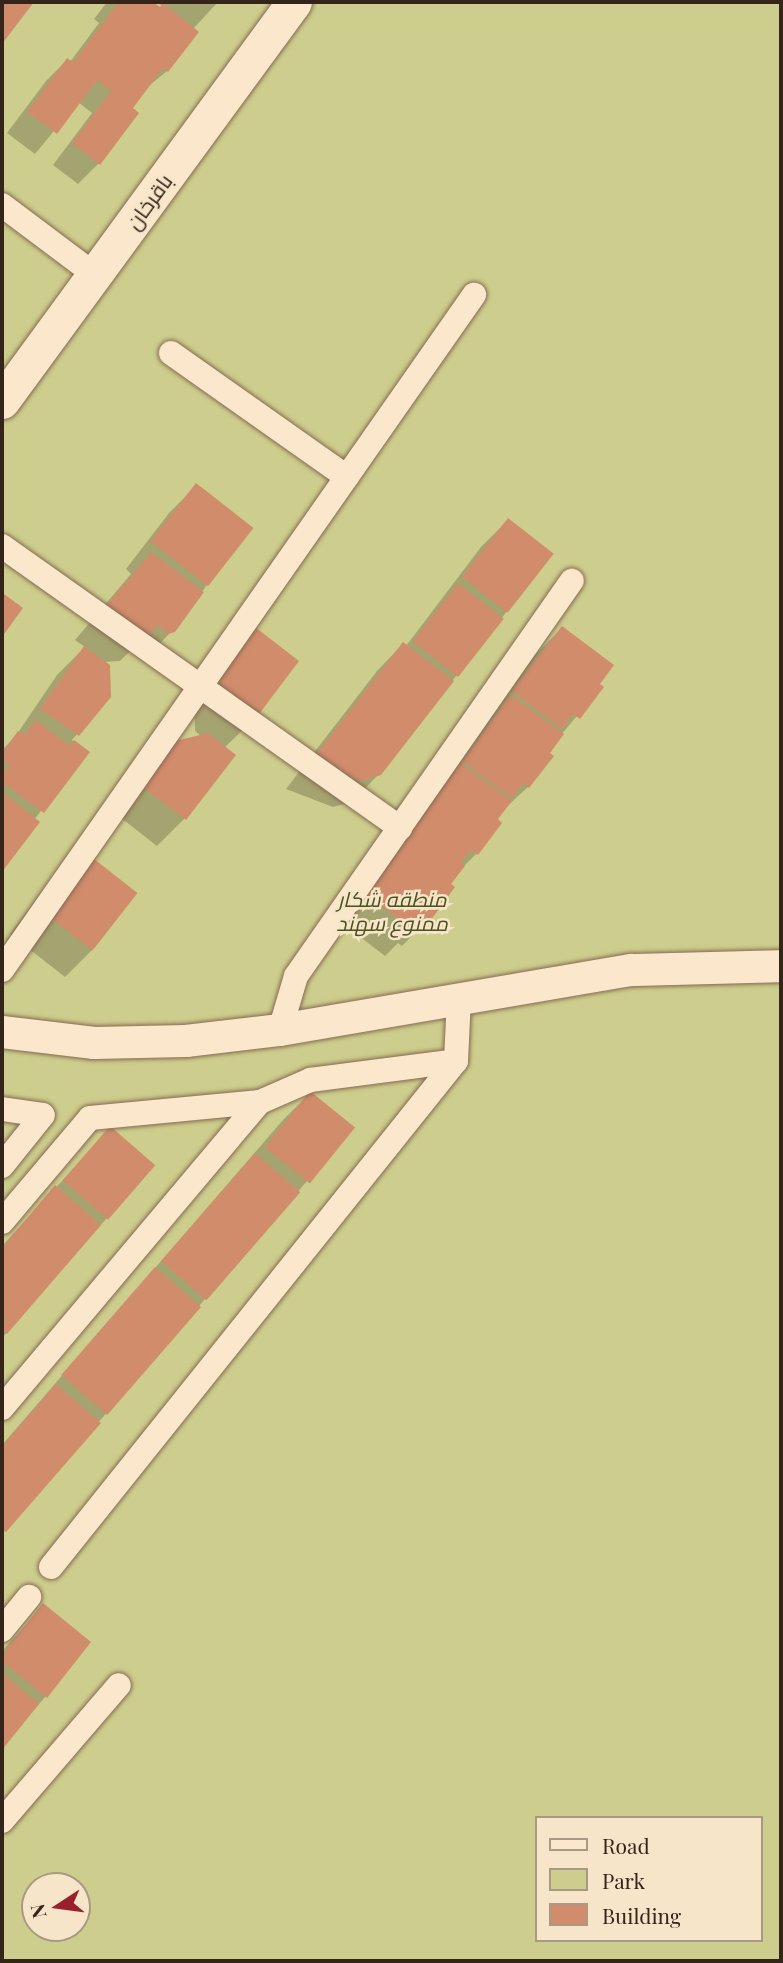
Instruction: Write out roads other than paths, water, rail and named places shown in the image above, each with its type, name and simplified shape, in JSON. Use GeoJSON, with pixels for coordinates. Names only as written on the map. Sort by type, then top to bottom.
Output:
{"type":"FeatureCollection","features":[{"type":"Feature","properties":{"kind":"main road","name":"باقرخان"},"geometry":{"type":"LineString","coordinates":[[2,401],[294,2]]}},
{"type":"Feature","properties":{"kind":"street"},"geometry":{"type":"LineString","coordinates":[[2,205],[94,274]]}},
{"type":"Feature","properties":{"kind":"street"},"geometry":{"type":"LineString","coordinates":[[2,970],[474,295]]}},
{"type":"Feature","properties":{"kind":"street"},"geometry":{"type":"LineString","coordinates":[[171,353],[347,477]]}},
{"type":"Feature","properties":{"kind":"street"},"geometry":{"type":"LineString","coordinates":[[2,546],[400,828]]}},
{"type":"Feature","properties":{"kind":"street"},"geometry":{"type":"LineString","coordinates":[[280,1030],[296,976],[572,581]]}},
{"type":"Feature","properties":{"kind":"street"},"geometry":{"type":"LineString","coordinates":[[2,1032],[94,1043],[186,1041],[280,1030],[632,970],[781,966]]}},
{"type":"Feature","properties":{"kind":"street"},"geometry":{"type":"LineString","coordinates":[[51,1567],[456,1061],[459,998]]}},
{"type":"Feature","properties":{"kind":"street"},"geometry":{"type":"LineString","coordinates":[[2,1222],[90,1118],[260,1101],[310,1080],[456,1061]]}},
{"type":"Feature","properties":{"kind":"street"},"geometry":{"type":"LineString","coordinates":[[2,1408],[260,1101]]}},
{"type":"Feature","properties":{"kind":"street"},"geometry":{"type":"LineString","coordinates":[[2,1109],[43,1115],[2,1166]]}},
{"type":"Feature","properties":{"kind":"street"},"geometry":{"type":"LineString","coordinates":[[2,1630],[29,1597]]}},
{"type":"Feature","properties":{"kind":"street"},"geometry":{"type":"LineString","coordinates":[[2,1821],[119,1685]]}},
{"type":"Feature","properties":{"kind":"park label","name":"منطقه شکار ممنوع سهند"},"geometry":{"type":"Point","coordinates":[392,910]}}]}
